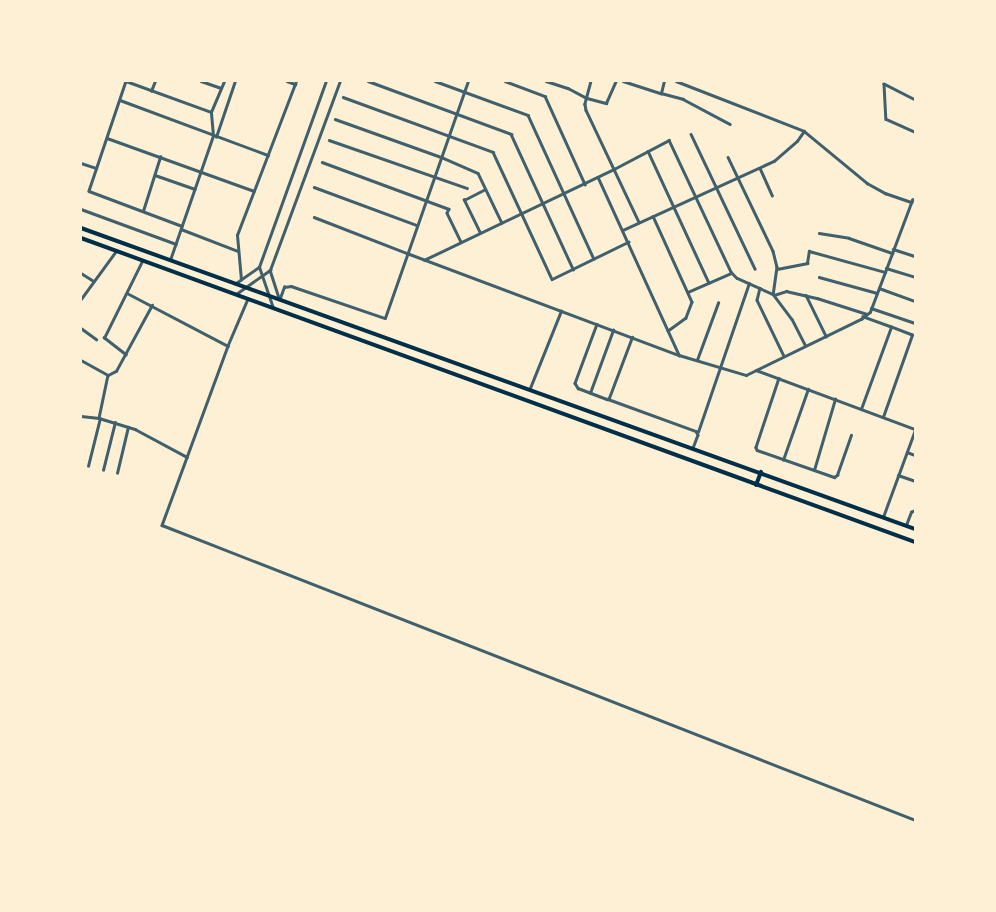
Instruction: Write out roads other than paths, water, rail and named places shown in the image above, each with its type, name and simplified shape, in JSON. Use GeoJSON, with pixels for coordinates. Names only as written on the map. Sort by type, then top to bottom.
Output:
{"type":"FeatureCollection","features":[{"type":"Feature","properties":{"kind":"main road"},"geometry":{"type":"LineString","coordinates":[[81,228],[530,388],[915,529]]}},
{"type":"Feature","properties":{"kind":"main road"},"geometry":{"type":"LineString","coordinates":[[81,238],[915,542]]}},
{"type":"Feature","properties":{"kind":"main road"},"geometry":{"type":"LineString","coordinates":[[756,485],[761,472]]}},
{"type":"Feature","properties":{"kind":"street"},"geometry":{"type":"LineString","coordinates":[[211,112],[126,81],[89,191],[238,250]]}},
{"type":"Feature","properties":{"kind":"street"},"geometry":{"type":"LineString","coordinates":[[152,90],[155,81]]}},
{"type":"Feature","properties":{"kind":"street"},"geometry":{"type":"LineString","coordinates":[[201,81],[220,88]]}},
{"type":"Feature","properties":{"kind":"street"},"geometry":{"type":"LineString","coordinates":[[214,136],[211,112],[224,81]]}},
{"type":"Feature","properties":{"kind":"street"},"geometry":{"type":"LineString","coordinates":[[170,260],[194,189],[236,81]]}},
{"type":"Feature","properties":{"kind":"street"},"geometry":{"type":"LineString","coordinates":[[241,280],[237,236],[295,83],[287,81]]}},
{"type":"Feature","properties":{"kind":"street"},"geometry":{"type":"LineString","coordinates":[[236,283],[259,267],[326,81]]}},
{"type":"Feature","properties":{"kind":"street"},"geometry":{"type":"LineString","coordinates":[[236,294],[270,270],[340,81]]}},
{"type":"Feature","properties":{"kind":"street"},"geometry":{"type":"LineString","coordinates":[[368,81],[511,134],[573,269]]}},
{"type":"Feature","properties":{"kind":"street"},"geometry":{"type":"LineString","coordinates":[[435,81],[528,115],[594,259]]}},
{"type":"Feature","properties":{"kind":"street"},"geometry":{"type":"LineString","coordinates":[[280,298],[284,287],[291,286],[385,318],[468,81]]}},
{"type":"Feature","properties":{"kind":"street"},"geometry":{"type":"LineString","coordinates":[[505,81],[545,96],[585,184]]}},
{"type":"Feature","properties":{"kind":"street"},"geometry":{"type":"LineString","coordinates":[[546,81],[568,88],[587,98],[606,103],[616,81]]}},
{"type":"Feature","properties":{"kind":"street"},"geometry":{"type":"LineString","coordinates":[[592,81],[586,110],[639,222]]}},
{"type":"Feature","properties":{"kind":"street"},"geometry":{"type":"LineString","coordinates":[[623,81],[683,99],[730,124]]}},
{"type":"Feature","properties":{"kind":"street"},"geometry":{"type":"LineString","coordinates":[[661,93],[664,81]]}},
{"type":"Feature","properties":{"kind":"street"},"geometry":{"type":"LineString","coordinates":[[676,81],[804,131],[867,183],[885,193],[911,202]]}},
{"type":"Feature","properties":{"kind":"street"},"geometry":{"type":"LineString","coordinates":[[915,100],[884,84],[886,119],[915,132]]}},
{"type":"Feature","properties":{"kind":"street"},"geometry":{"type":"LineString","coordinates":[[343,97],[493,152],[552,279],[628,242]]}},
{"type":"Feature","properties":{"kind":"street"},"geometry":{"type":"LineString","coordinates":[[120,100],[268,155]]}},
{"type":"Feature","properties":{"kind":"street"},"geometry":{"type":"LineString","coordinates":[[335,119],[441,157],[478,173],[502,223]]}},
{"type":"Feature","properties":{"kind":"street"},"geometry":{"type":"LineString","coordinates":[[623,230],[774,161],[797,141],[804,131]]}},
{"type":"Feature","properties":{"kind":"street"},"geometry":{"type":"LineString","coordinates":[[691,134],[755,269]]}},
{"type":"Feature","properties":{"kind":"street"},"geometry":{"type":"LineString","coordinates":[[107,138],[254,191]]}},
{"type":"Feature","properties":{"kind":"street"},"geometry":{"type":"LineString","coordinates":[[329,140],[467,188]]}},
{"type":"Feature","properties":{"kind":"street"},"geometry":{"type":"LineString","coordinates":[[424,260],[585,184],[669,140],[731,273],[749,284],[774,294],[792,319],[805,345]]}},
{"type":"Feature","properties":{"kind":"street"},"geometry":{"type":"LineString","coordinates":[[648,151],[709,283]]}},
{"type":"Feature","properties":{"kind":"street"},"geometry":{"type":"LineString","coordinates":[[143,212],[160,157]]}},
{"type":"Feature","properties":{"kind":"street"},"geometry":{"type":"LineString","coordinates":[[728,157],[773,251],[776,269],[774,294]]}},
{"type":"Feature","properties":{"kind":"street"},"geometry":{"type":"LineString","coordinates":[[322,162],[449,209],[447,213],[461,242]]}},
{"type":"Feature","properties":{"kind":"street"},"geometry":{"type":"LineString","coordinates":[[81,163],[96,168]]}},
{"type":"Feature","properties":{"kind":"street"},"geometry":{"type":"LineString","coordinates":[[760,168],[772,196]]}},
{"type":"Feature","properties":{"kind":"street"},"geometry":{"type":"LineString","coordinates":[[155,175],[194,189]]}},
{"type":"Feature","properties":{"kind":"street"},"geometry":{"type":"LineString","coordinates":[[598,177],[679,355]]}},
{"type":"Feature","properties":{"kind":"street"},"geometry":{"type":"LineString","coordinates":[[314,188],[417,225]]}},
{"type":"Feature","properties":{"kind":"street"},"geometry":{"type":"LineString","coordinates":[[480,233],[464,200],[485,190]]}},
{"type":"Feature","properties":{"kind":"street"},"geometry":{"type":"LineString","coordinates":[[314,217],[407,254],[679,355],[746,375],[868,314],[911,202],[915,199]]}},
{"type":"Feature","properties":{"kind":"street"},"geometry":{"type":"LineString","coordinates":[[81,209],[176,244]]}},
{"type":"Feature","properties":{"kind":"street"},"geometry":{"type":"LineString","coordinates":[[653,216],[692,302],[686,318],[668,331]]}},
{"type":"Feature","properties":{"kind":"street"},"geometry":{"type":"LineString","coordinates":[[819,233],[849,238],[892,254]]}},
{"type":"Feature","properties":{"kind":"street"},"geometry":{"type":"LineString","coordinates":[[893,249],[915,256]]}},
{"type":"Feature","properties":{"kind":"street"},"geometry":{"type":"LineString","coordinates":[[81,299],[116,250]]}},
{"type":"Feature","properties":{"kind":"street"},"geometry":{"type":"LineString","coordinates":[[776,269],[806,262],[809,251],[885,272]]}},
{"type":"Feature","properties":{"kind":"street"},"geometry":{"type":"LineString","coordinates":[[126,355],[104,338],[143,260]]}},
{"type":"Feature","properties":{"kind":"street"},"geometry":{"type":"LineString","coordinates":[[259,267],[273,308]]}},
{"type":"Feature","properties":{"kind":"street"},"geometry":{"type":"LineString","coordinates":[[886,268],[915,277]]}},
{"type":"Feature","properties":{"kind":"street"},"geometry":{"type":"LineString","coordinates":[[270,270],[280,298]]}},
{"type":"Feature","properties":{"kind":"street"},"geometry":{"type":"LineString","coordinates":[[81,273],[94,281]]}},
{"type":"Feature","properties":{"kind":"street"},"geometry":{"type":"LineString","coordinates":[[688,292],[731,273]]}},
{"type":"Feature","properties":{"kind":"street"},"geometry":{"type":"LineString","coordinates":[[819,277],[877,293]]}},
{"type":"Feature","properties":{"kind":"street"},"geometry":{"type":"LineString","coordinates":[[693,448],[749,284]]}},
{"type":"Feature","properties":{"kind":"street"},"geometry":{"type":"LineString","coordinates":[[760,288],[757,300],[784,356]]}},
{"type":"Feature","properties":{"kind":"street"},"geometry":{"type":"LineString","coordinates":[[879,288],[915,301]]}},
{"type":"Feature","properties":{"kind":"street"},"geometry":{"type":"LineString","coordinates":[[774,294],[786,291],[806,295],[868,314]]}},
{"type":"Feature","properties":{"kind":"street"},"geometry":{"type":"LineString","coordinates":[[127,293],[228,346]]}},
{"type":"Feature","properties":{"kind":"street"},"geometry":{"type":"LineString","coordinates":[[806,295],[826,336]]}},
{"type":"Feature","properties":{"kind":"street"},"geometry":{"type":"LineString","coordinates":[[248,298],[228,346],[162,526],[915,820]]}},
{"type":"Feature","properties":{"kind":"street"},"geometry":{"type":"LineString","coordinates":[[697,360],[718,303]]}},
{"type":"Feature","properties":{"kind":"street"},"geometry":{"type":"LineString","coordinates":[[108,375],[116,371],[152,305]]}},
{"type":"Feature","properties":{"kind":"street"},"geometry":{"type":"LineString","coordinates":[[871,308],[915,323]]}},
{"type":"Feature","properties":{"kind":"street"},"geometry":{"type":"LineString","coordinates":[[530,388],[561,311]]}},
{"type":"Feature","properties":{"kind":"street"},"geometry":{"type":"LineString","coordinates":[[863,317],[912,335],[883,417]]}},
{"type":"Feature","properties":{"kind":"street"},"geometry":{"type":"LineString","coordinates":[[597,324],[575,383],[578,388],[698,432]]}},
{"type":"Feature","properties":{"kind":"street"},"geometry":{"type":"LineString","coordinates":[[861,409],[891,327]]}},
{"type":"Feature","properties":{"kind":"street"},"geometry":{"type":"LineString","coordinates":[[81,328],[96,339]]}},
{"type":"Feature","properties":{"kind":"street"},"geometry":{"type":"LineString","coordinates":[[590,393],[614,330]]}},
{"type":"Feature","properties":{"kind":"street"},"geometry":{"type":"LineString","coordinates":[[608,399],[632,337]]}},
{"type":"Feature","properties":{"kind":"street"},"geometry":{"type":"LineString","coordinates":[[81,360],[108,375]]}},
{"type":"Feature","properties":{"kind":"street"},"geometry":{"type":"LineString","coordinates":[[756,370],[915,430],[883,517]]}},
{"type":"Feature","properties":{"kind":"street"},"geometry":{"type":"LineString","coordinates":[[88,466],[108,375]]}},
{"type":"Feature","properties":{"kind":"street"},"geometry":{"type":"LineString","coordinates":[[779,378],[756,447],[757,450],[836,476],[851,435]]}},
{"type":"Feature","properties":{"kind":"street"},"geometry":{"type":"LineString","coordinates":[[783,460],[808,389]]}},
{"type":"Feature","properties":{"kind":"street"},"geometry":{"type":"LineString","coordinates":[[814,470],[835,399]]}},
{"type":"Feature","properties":{"kind":"street"},"geometry":{"type":"LineString","coordinates":[[81,416],[99,418],[128,427],[187,457]]}},
{"type":"Feature","properties":{"kind":"street"},"geometry":{"type":"LineString","coordinates":[[103,470],[115,422]]}},
{"type":"Feature","properties":{"kind":"street"},"geometry":{"type":"LineString","coordinates":[[117,473],[128,427]]}},
{"type":"Feature","properties":{"kind":"street"},"geometry":{"type":"LineString","coordinates":[[907,452],[915,455]]}},
{"type":"Feature","properties":{"kind":"street"},"geometry":{"type":"LineString","coordinates":[[898,475],[915,481]]}},
{"type":"Feature","properties":{"kind":"street"},"geometry":{"type":"LineString","coordinates":[[906,525],[911,512],[915,510]]}}]}
